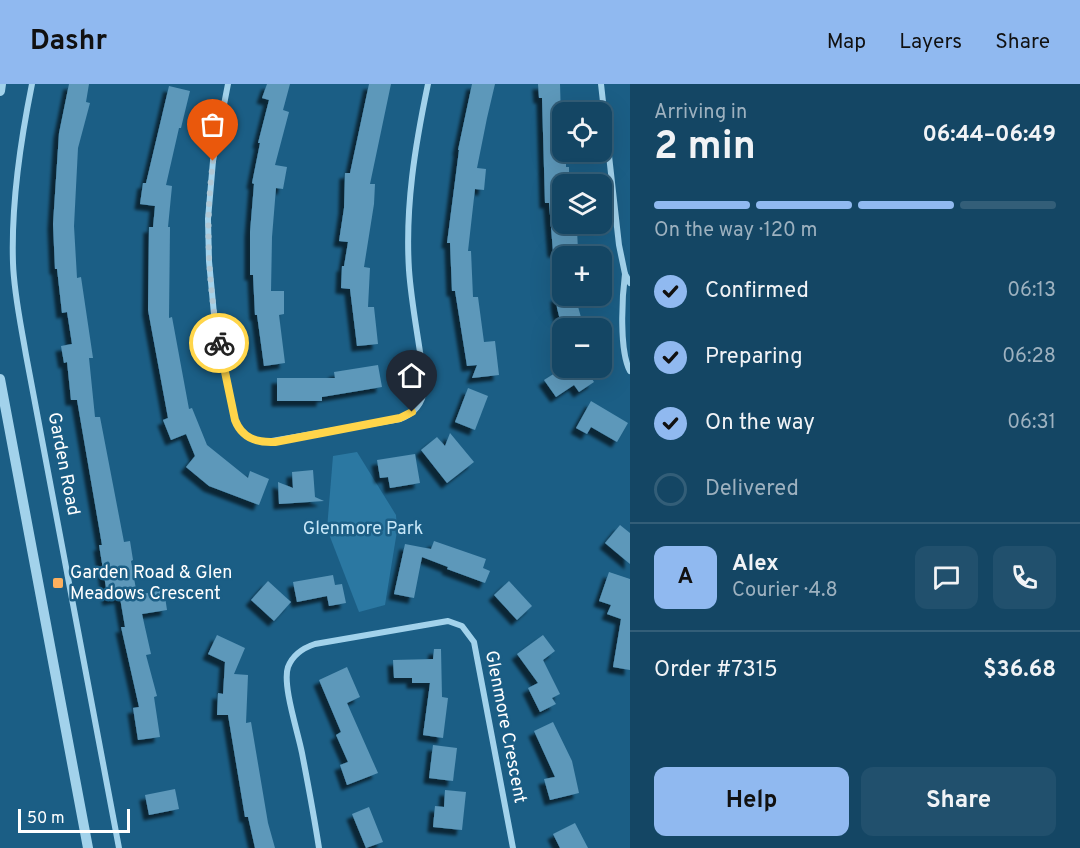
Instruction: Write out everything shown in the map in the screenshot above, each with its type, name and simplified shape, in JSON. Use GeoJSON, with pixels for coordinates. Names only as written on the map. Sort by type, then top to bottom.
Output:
{"type":"FeatureCollection","features":[{"type":"Feature","properties":{"kind":"street"},"geometry":{"type":"LineString","coordinates":[[0,91],[2,84]]}},
{"type":"Feature","properties":{"kind":"street","name":"Garden Road"},"geometry":{"type":"LineString","coordinates":[[32,84],[20,144],[14,207],[13,265],[16,295],[119,848]]}},
{"type":"Feature","properties":{"kind":"street"},"geometry":{"type":"LineString","coordinates":[[228,84],[209,194],[212,300],[238,428],[258,441],[266,442],[400,418],[412,412],[422,399],[425,385],[409,269],[408,211],[413,159],[428,84]]}},
{"type":"Feature","properties":{"kind":"street"},"geometry":{"type":"LineString","coordinates":[[601,84],[618,235],[625,274],[621,307],[626,360],[630,371]]}},
{"type":"Feature","properties":{"kind":"street"},"geometry":{"type":"LineString","coordinates":[[625,274],[630,283]]}},
{"type":"Feature","properties":{"kind":"street"},"geometry":{"type":"LineString","coordinates":[[0,379],[88,848]]}},
{"type":"Feature","properties":{"kind":"street","name":"Glenmore Crescent"},"geometry":{"type":"LineString","coordinates":[[319,848],[302,751],[287,686],[288,668],[292,660],[298,652],[315,644],[448,621],[462,626],[474,642],[513,848]]}},
{"type":"Feature","properties":{"kind":"green space","name":"Glenmore Park"},"geometry":{"type":"Polygon","coordinates":[[[357,452],[396,515],[397,531],[385,605],[359,612],[327,529],[333,456],[357,452]]]}},
{"type":"Feature","properties":{"kind":"building"},"geometry":{"type":"Polygon","coordinates":[[[69,84],[89,84],[86,102],[90,103],[78,148],[74,226],[77,278],[81,277],[93,358],[89,358],[95,417],[100,417],[124,542],[130,541],[137,595],[164,590],[167,610],[142,614],[151,654],[146,655],[157,696],[154,697],[160,737],[138,740],[133,708],[139,707],[121,627],[125,627],[120,598],[108,600],[99,545],[102,545],[77,400],[71,400],[67,362],[64,363],[61,346],[72,344],[67,312],[62,313],[57,269],[55,269],[53,224],[59,133],[69,84]]]}},
{"type":"Feature","properties":{"kind":"building"},"geometry":{"type":"Polygon","coordinates":[[[267,84],[290,84],[283,110],[289,112],[275,165],[287,167],[283,189],[276,188],[271,291],[284,291],[284,314],[279,315],[285,363],[264,366],[257,315],[255,315],[253,275],[250,275],[250,232],[254,184],[252,183],[260,143],[258,143],[269,100],[262,98],[267,84]]]}},
{"type":"Feature","properties":{"kind":"building"},"geometry":{"type":"Polygon","coordinates":[[[369,84],[391,84],[370,184],[375,184],[374,204],[364,267],[370,268],[368,307],[374,307],[378,344],[357,346],[350,289],[341,288],[342,266],[344,266],[348,242],[339,241],[344,208],[345,173],[350,173],[369,84]]]}},
{"type":"Feature","properties":{"kind":"building"},"geometry":{"type":"Polygon","coordinates":[[[472,84],[495,84],[477,168],[486,169],[484,190],[475,189],[468,251],[471,251],[473,297],[478,297],[484,342],[495,341],[499,375],[472,378],[477,365],[467,366],[455,291],[452,291],[450,243],[447,243],[458,150],[472,84]]]}},
{"type":"Feature","properties":{"kind":"building"},"geometry":{"type":"Polygon","coordinates":[[[538,84],[560,84],[561,102],[552,102],[552,162],[566,162],[569,174],[552,174],[552,234],[577,234],[578,246],[553,246],[549,203],[545,203],[542,98],[539,98],[538,84]]]}},
{"type":"Feature","properties":{"kind":"building"},"geometry":{"type":"Polygon","coordinates":[[[169,86],[190,91],[166,185],[172,186],[168,227],[170,227],[169,318],[172,317],[189,409],[192,408],[207,445],[248,478],[250,471],[269,479],[259,505],[209,486],[186,467],[195,456],[186,434],[171,440],[163,420],[168,418],[148,310],[149,227],[153,227],[155,206],[140,204],[143,183],[146,183],[169,86]]]}},
{"type":"Feature","properties":{"kind":"building"},"geometry":{"type":"Polygon","coordinates":[[[557,306],[578,306],[581,318],[560,318],[557,306]]]}},
{"type":"Feature","properties":{"kind":"building"},"geometry":{"type":"Polygon","coordinates":[[[378,365],[382,387],[322,397],[322,401],[277,401],[277,378],[335,378],[334,372],[378,365]]]}},
{"type":"Feature","properties":{"kind":"building"},"geometry":{"type":"Polygon","coordinates":[[[552,375],[552,378],[591,378],[594,382],[579,392],[574,385],[556,397],[544,380],[552,375]]]}},
{"type":"Feature","properties":{"kind":"building"},"geometry":{"type":"Polygon","coordinates":[[[468,388],[488,396],[475,430],[455,422],[468,388]]]}},
{"type":"Feature","properties":{"kind":"building"},"geometry":{"type":"Polygon","coordinates":[[[591,401],[628,423],[617,442],[591,427],[587,434],[576,428],[591,401]]]}},
{"type":"Feature","properties":{"kind":"building"},"geometry":{"type":"Polygon","coordinates":[[[450,433],[474,462],[447,483],[421,450],[437,437],[445,446],[450,433]]]}},
{"type":"Feature","properties":{"kind":"building"},"geometry":{"type":"Polygon","coordinates":[[[415,454],[420,483],[390,488],[388,477],[380,478],[377,460],[415,454]]]}},
{"type":"Feature","properties":{"kind":"building"},"geometry":{"type":"Polygon","coordinates":[[[313,470],[315,497],[324,501],[279,504],[278,482],[293,488],[292,472],[313,470]]]}},
{"type":"Feature","properties":{"kind":"building"},"geometry":{"type":"Polygon","coordinates":[[[620,525],[630,533],[630,564],[605,543],[620,525]]]}},
{"type":"Feature","properties":{"kind":"building"},"geometry":{"type":"Polygon","coordinates":[[[434,541],[486,559],[483,568],[490,571],[485,583],[422,557],[414,598],[394,594],[405,544],[431,549],[434,541]]]}},
{"type":"Feature","properties":{"kind":"building"},"geometry":{"type":"Polygon","coordinates":[[[609,572],[630,579],[630,670],[613,667],[621,619],[607,614],[611,605],[599,601],[609,572]]]}},
{"type":"Feature","properties":{"kind":"building"},"geometry":{"type":"Polygon","coordinates":[[[333,575],[335,585],[342,584],[346,603],[329,606],[327,596],[297,602],[293,582],[333,575]]]}},
{"type":"Feature","properties":{"kind":"building"},"geometry":{"type":"Polygon","coordinates":[[[268,581],[291,602],[274,621],[251,600],[268,581]]]}},
{"type":"Feature","properties":{"kind":"building"},"geometry":{"type":"Polygon","coordinates":[[[509,581],[532,606],[517,620],[494,595],[509,581]]]}},
{"type":"Feature","properties":{"kind":"building"},"geometry":{"type":"Polygon","coordinates":[[[217,635],[245,648],[234,674],[248,675],[246,723],[251,722],[268,823],[275,848],[255,848],[248,817],[245,817],[228,715],[217,715],[218,693],[223,694],[225,662],[208,654],[217,635]]]}},
{"type":"Feature","properties":{"kind":"building"},"geometry":{"type":"Polygon","coordinates":[[[543,635],[555,651],[543,660],[560,694],[552,698],[556,704],[540,712],[528,688],[538,683],[517,654],[543,635]]]}},
{"type":"Feature","properties":{"kind":"building"},"geometry":{"type":"Polygon","coordinates":[[[434,649],[441,649],[442,697],[448,698],[443,738],[423,735],[430,683],[412,683],[412,678],[394,678],[393,660],[433,659],[434,649]]]}},
{"type":"Feature","properties":{"kind":"building"},"geometry":{"type":"Polygon","coordinates":[[[347,667],[360,697],[347,703],[378,773],[347,785],[340,765],[348,762],[336,735],[341,732],[319,680],[347,667]]]}},
{"type":"Feature","properties":{"kind":"building"},"geometry":{"type":"Polygon","coordinates":[[[553,722],[572,761],[579,793],[550,800],[544,779],[555,777],[534,731],[553,722]]]}},
{"type":"Feature","properties":{"kind":"building"},"geometry":{"type":"Polygon","coordinates":[[[433,745],[457,748],[453,781],[429,778],[433,745]]]}},
{"type":"Feature","properties":{"kind":"building"},"geometry":{"type":"Polygon","coordinates":[[[175,789],[179,809],[149,815],[145,795],[175,789]]]}},
{"type":"Feature","properties":{"kind":"building"},"geometry":{"type":"Polygon","coordinates":[[[445,790],[466,792],[462,830],[433,827],[435,806],[444,807],[445,790]]]}},
{"type":"Feature","properties":{"kind":"building"},"geometry":{"type":"Polygon","coordinates":[[[369,807],[383,842],[366,848],[352,814],[369,807]]]}},
{"type":"Feature","properties":{"kind":"building"},"geometry":{"type":"Polygon","coordinates":[[[575,823],[588,848],[560,848],[553,834],[575,823]]]}},
{"type":"Feature","properties":{"kind":"way so far"},"geometry":{"type":"LineString","coordinates":[[213,161],[209,194],[209,261],[219,343]]}},
{"type":"Feature","properties":{"kind":"place","name":"Garden Road & Glen Meadows Crescent"},"geometry":{"type":"Point","coordinates":[58,583]}},
{"type":"Feature","properties":{"kind":"route"},"geometry":{"type":"LineString","coordinates":[[219,343],[232,412],[238,428],[250,438],[258,441],[275,442],[400,418],[412,412]]}}]}
